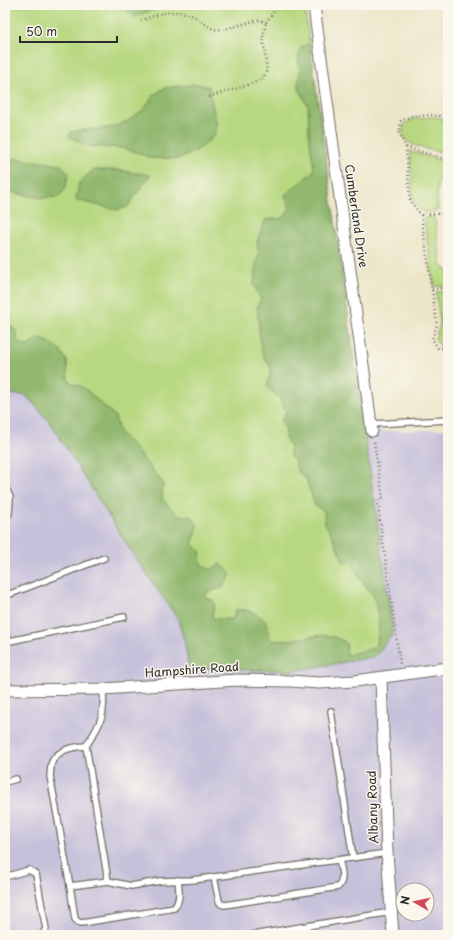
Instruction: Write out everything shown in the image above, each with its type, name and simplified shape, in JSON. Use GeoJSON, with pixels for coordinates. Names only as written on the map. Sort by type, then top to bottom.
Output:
{"type":"FeatureCollection","features":[{"type":"Feature","properties":{"kind":"street","name":"Cumberland Drive"},"geometry":{"type":"LineString","coordinates":[[315,5],[315,14],[372,428]]}},
{"type":"Feature","properties":{"kind":"street"},"geometry":{"type":"LineString","coordinates":[[381,678],[448,668]]}},
{"type":"Feature","properties":{"kind":"street","name":"Hampshire Road"},"geometry":{"type":"LineString","coordinates":[[5,690],[103,689],[237,680],[318,683],[381,678]]}},
{"type":"Feature","properties":{"kind":"street","name":"Albany Road"},"geometry":{"type":"LineString","coordinates":[[381,678],[393,935]]}},
{"type":"Feature","properties":{"kind":"lane"},"geometry":{"type":"LineString","coordinates":[[372,428],[448,420]]}},
{"type":"Feature","properties":{"kind":"lane"},"geometry":{"type":"LineString","coordinates":[[5,487],[10,497],[9,513],[5,519]]}},
{"type":"Feature","properties":{"kind":"lane"},"geometry":{"type":"LineString","coordinates":[[5,596],[104,558]]}},
{"type":"Feature","properties":{"kind":"lane"},"geometry":{"type":"LineString","coordinates":[[5,642],[124,617]]}},
{"type":"Feature","properties":{"kind":"lane"},"geometry":{"type":"LineString","coordinates":[[103,689],[103,708],[101,718],[86,746],[108,881]]}},
{"type":"Feature","properties":{"kind":"lane"},"geometry":{"type":"LineString","coordinates":[[330,711],[353,858]]}},
{"type":"Feature","properties":{"kind":"lane"},"geometry":{"type":"LineString","coordinates":[[86,746],[65,749],[56,755],[51,764],[50,776],[75,919],[82,923],[174,908],[179,900],[178,880]]}},
{"type":"Feature","properties":{"kind":"lane"},"geometry":{"type":"LineString","coordinates":[[5,782],[16,779]]}},
{"type":"Feature","properties":{"kind":"lane"},"geometry":{"type":"LineString","coordinates":[[70,886],[108,881],[131,886],[160,881],[193,880],[388,853]]}},
{"type":"Feature","properties":{"kind":"lane"},"geometry":{"type":"LineString","coordinates":[[214,877],[219,901],[221,904],[225,905],[338,887],[341,884],[342,879],[339,860]]}},
{"type":"Feature","properties":{"kind":"lane"},"geometry":{"type":"LineString","coordinates":[[5,877],[29,870],[36,874],[46,929],[42,935]]}},
{"type":"Feature","properties":{"kind":"lane"},"geometry":{"type":"LineString","coordinates":[[252,935],[391,912]]}},
{"type":"Feature","properties":{"kind":"path"},"geometry":{"type":"LineString","coordinates":[[209,97],[254,83],[263,78],[267,71],[263,37],[266,22],[279,5]]}},
{"type":"Feature","properties":{"kind":"path"},"geometry":{"type":"LineString","coordinates":[[141,21],[162,13],[170,12],[186,13],[198,18],[211,28],[219,30],[254,21],[260,20],[266,22]]}},
{"type":"Feature","properties":{"kind":"path"},"geometry":{"type":"LineString","coordinates":[[448,117],[432,115],[412,116],[401,122],[399,133],[406,147],[410,201],[421,215],[437,325],[432,339],[438,348],[448,348]]}},
{"type":"Feature","properties":{"kind":"path"},"geometry":{"type":"LineString","coordinates":[[406,147],[448,160]]}},
{"type":"Feature","properties":{"kind":"path"},"geometry":{"type":"LineString","coordinates":[[421,215],[448,213]]}},
{"type":"Feature","properties":{"kind":"path"},"geometry":{"type":"LineString","coordinates":[[432,289],[448,288]]}},
{"type":"Feature","properties":{"kind":"path"},"geometry":{"type":"LineString","coordinates":[[372,428],[383,498],[376,500],[402,674]]}},
{"type":"Feature","properties":{"kind":"shaded area"},"geometry":{"type":"Polygon","coordinates":[[[5,394],[26,395],[49,421],[135,557],[178,619],[185,643],[189,668],[292,671],[393,634],[365,432],[448,429],[448,935],[5,935],[5,394]]]}},
{"type":"Feature","properties":{"kind":"green space"},"geometry":{"type":"Polygon","coordinates":[[[5,5],[305,5],[393,634],[374,657],[292,671],[189,668],[185,643],[178,619],[135,557],[49,421],[26,395],[5,394],[5,5]]]}},
{"type":"Feature","properties":{"kind":"green space"},"geometry":{"type":"Polygon","coordinates":[[[124,5],[164,5],[134,17],[124,5]]]}},
{"type":"Feature","properties":{"kind":"green space"},"geometry":{"type":"Polygon","coordinates":[[[307,44],[310,45],[393,634],[374,657],[292,671],[189,668],[185,643],[178,619],[135,557],[49,421],[26,395],[5,394],[5,327],[11,326],[17,332],[17,341],[28,346],[38,338],[49,342],[60,350],[67,361],[68,379],[70,382],[84,388],[115,416],[119,432],[133,446],[163,483],[162,499],[178,515],[192,517],[198,526],[192,544],[200,551],[201,564],[211,570],[219,564],[227,569],[231,575],[223,587],[206,593],[206,598],[213,600],[215,604],[212,616],[214,619],[233,619],[235,610],[246,610],[256,614],[265,621],[272,641],[322,635],[340,639],[346,643],[347,655],[374,648],[378,636],[379,622],[377,607],[373,595],[363,583],[352,563],[343,561],[331,533],[325,524],[324,511],[315,506],[306,479],[298,472],[294,459],[290,457],[290,447],[285,438],[286,430],[281,421],[286,412],[279,398],[267,386],[271,370],[268,362],[264,358],[261,348],[257,307],[261,299],[254,285],[255,269],[259,253],[257,243],[265,220],[284,218],[290,208],[285,195],[314,170],[309,135],[308,106],[298,84],[300,72],[298,59],[301,48],[307,44]]]}},
{"type":"Feature","properties":{"kind":"green space"},"geometry":{"type":"Polygon","coordinates":[[[196,84],[209,87],[217,127],[214,136],[198,150],[177,159],[151,158],[120,148],[89,146],[69,136],[71,132],[113,127],[128,121],[144,109],[154,95],[164,88],[196,84]]]}},
{"type":"Feature","properties":{"kind":"green space"},"geometry":{"type":"Polygon","coordinates":[[[432,117],[448,119],[448,144],[439,152],[412,144],[404,137],[403,132],[405,124],[413,119],[432,117]]]}},
{"type":"Feature","properties":{"kind":"green space"},"geometry":{"type":"Polygon","coordinates":[[[410,151],[445,162],[439,177],[437,192],[438,210],[422,212],[413,201],[410,151]]]}},
{"type":"Feature","properties":{"kind":"green space"},"geometry":{"type":"Polygon","coordinates":[[[5,158],[61,165],[69,173],[65,189],[59,197],[41,198],[5,191],[5,158]]]}},
{"type":"Feature","properties":{"kind":"green space"},"geometry":{"type":"Polygon","coordinates":[[[93,170],[116,170],[150,175],[127,207],[118,210],[76,200],[79,183],[93,170]]]}},
{"type":"Feature","properties":{"kind":"green space"},"geometry":{"type":"Polygon","coordinates":[[[429,216],[435,219],[441,265],[448,271],[448,285],[434,286],[424,218],[429,216]]]}},
{"type":"Feature","properties":{"kind":"green space"},"geometry":{"type":"Polygon","coordinates":[[[448,291],[448,346],[440,346],[435,339],[440,324],[436,292],[448,291]]]}}]}
